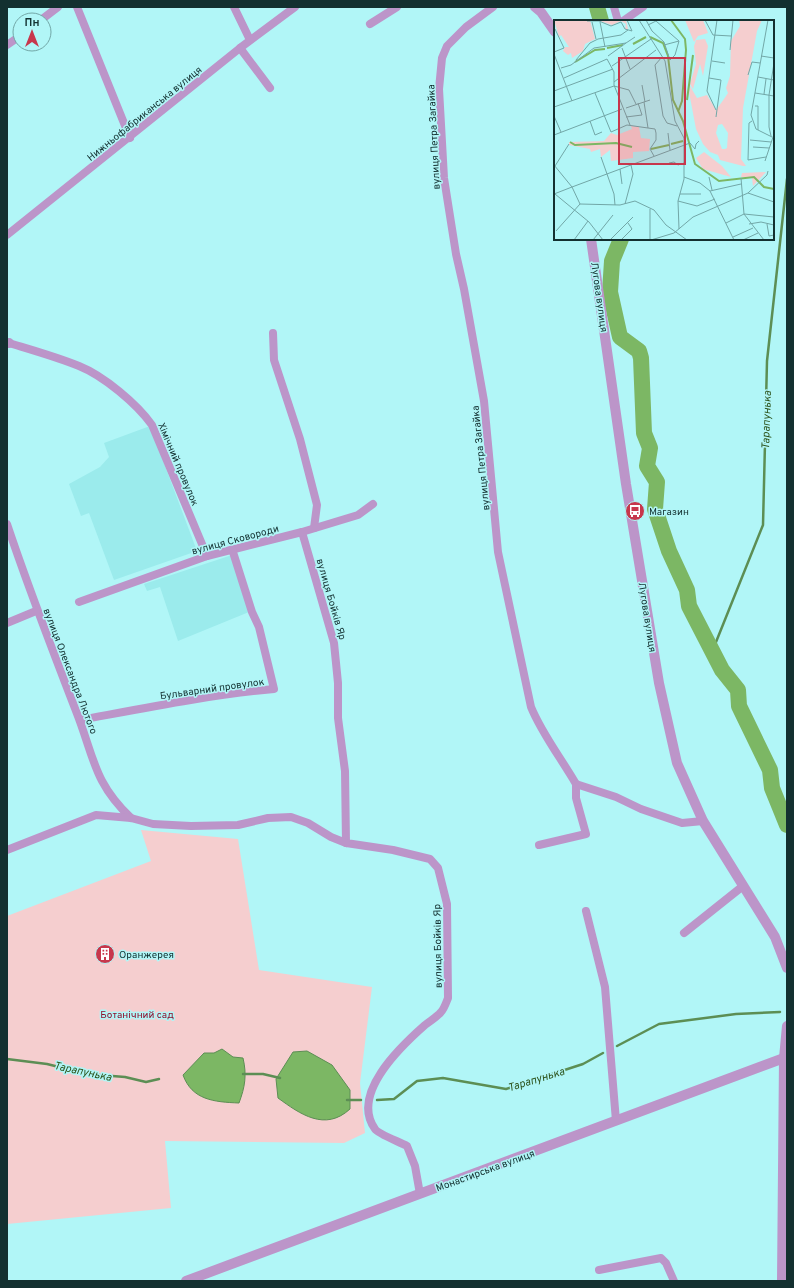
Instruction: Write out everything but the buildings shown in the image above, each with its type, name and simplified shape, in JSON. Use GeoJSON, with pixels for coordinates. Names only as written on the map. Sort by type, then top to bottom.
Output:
{"type":"FeatureCollection","features":[{"type":"Feature","properties":{"kind":"street"},"geometry":{"type":"LineString","coordinates":[[77,7],[130,138]]}},
{"type":"Feature","properties":{"kind":"street"},"geometry":{"type":"LineString","coordinates":[[234,7],[250,40]]}},
{"type":"Feature","properties":{"kind":"street","name":"Нижньофабриканська вулиця"},"geometry":{"type":"LineString","coordinates":[[7,235],[130,138],[250,40],[295,7]]}},
{"type":"Feature","properties":{"kind":"street"},"geometry":{"type":"LineString","coordinates":[[370,24],[397,7]]}},
{"type":"Feature","properties":{"kind":"street","name":"вулиця Петра Загайка"},"geometry":{"type":"LineString","coordinates":[[493,7],[466,27],[447,46],[442,58],[439,89],[444,178],[456,254],[464,289],[484,401],[498,552],[531,707],[539,727],[552,743],[576,784]]}},
{"type":"Feature","properties":{"kind":"street"},"geometry":{"type":"LineString","coordinates":[[535,7],[542,12],[554,30]]}},
{"type":"Feature","properties":{"kind":"street"},"geometry":{"type":"LineString","coordinates":[[614,7],[618,20]]}},
{"type":"Feature","properties":{"kind":"street"},"geometry":{"type":"LineString","coordinates":[[624,20],[643,7]]}},
{"type":"Feature","properties":{"kind":"street"},"geometry":{"type":"LineString","coordinates":[[240,48],[270,88]]}},
{"type":"Feature","properties":{"kind":"street","name":"Лугова вулиця"},"geometry":{"type":"LineString","coordinates":[[591,240],[626,484],[659,683],[677,763],[702,821],[775,937],[787,968]]}},
{"type":"Feature","properties":{"kind":"street"},"geometry":{"type":"LineString","coordinates":[[273,333],[274,360],[300,439],[317,505],[314,528]]}},
{"type":"Feature","properties":{"kind":"street","name":"Хімічний провулок"},"geometry":{"type":"LineString","coordinates":[[8,343],[80,366],[118,390],[147,418],[152,426],[207,556]]}},
{"type":"Feature","properties":{"kind":"street","name":"вулиця Сковороди"},"geometry":{"type":"LineString","coordinates":[[79,602],[207,556],[302,532],[358,515],[373,504]]}},
{"type":"Feature","properties":{"kind":"street","name":"вулиця Олександра Лютого"},"geometry":{"type":"LineString","coordinates":[[7,524],[36,611],[80,720],[95,768],[102,784],[115,803],[131,818]]}},
{"type":"Feature","properties":{"kind":"street","name":"вулиця Бойків Яр"},"geometry":{"type":"LineString","coordinates":[[302,532],[334,643],[338,683],[338,718],[345,771],[346,843],[393,850],[430,859],[438,868],[447,904],[448,998],[442,1012],[424,1026],[384,1068],[372,1085],[368,1101],[370,1118],[375,1130],[407,1146],[415,1166],[420,1194]]}},
{"type":"Feature","properties":{"kind":"street","name":"Бульварний провулок"},"geometry":{"type":"LineString","coordinates":[[80,720],[240,692],[274,689],[260,627],[252,612],[232,549]]}},
{"type":"Feature","properties":{"kind":"street"},"geometry":{"type":"LineString","coordinates":[[7,623],[36,611]]}},
{"type":"Feature","properties":{"kind":"street"},"geometry":{"type":"LineString","coordinates":[[539,845],[586,834],[576,798],[576,784],[616,797],[641,809],[682,823],[702,821]]}},
{"type":"Feature","properties":{"kind":"street"},"geometry":{"type":"LineString","coordinates":[[7,850],[96,815],[131,818],[153,824],[191,826],[238,825],[268,818],[291,817],[308,823],[331,837],[346,843]]}},
{"type":"Feature","properties":{"kind":"street"},"geometry":{"type":"LineString","coordinates":[[684,933],[743,886]]}},
{"type":"Feature","properties":{"kind":"street"},"geometry":{"type":"LineString","coordinates":[[586,911],[605,987],[616,1121]]}},
{"type":"Feature","properties":{"kind":"street"},"geometry":{"type":"LineString","coordinates":[[780,1280],[787,1026]]}},
{"type":"Feature","properties":{"kind":"street","name":"Монастирська вулиця"},"geometry":{"type":"LineString","coordinates":[[186,1281],[785,1058]]}},
{"type":"Feature","properties":{"kind":"street"},"geometry":{"type":"LineString","coordinates":[[600,1270],[661,1258],[666,1263],[674,1281]]}},
{"type":"Feature","properties":{"kind":"shaded area"},"geometry":{"type":"Polygon","coordinates":[[[150,426],[197,551],[114,580],[89,513],[81,516],[69,484],[100,467],[109,457],[104,443],[150,426]]]}},
{"type":"Feature","properties":{"kind":"shaded area"},"geometry":{"type":"Polygon","coordinates":[[[232,555],[249,612],[178,641],[160,587],[147,591],[144,584],[232,555]]]}},
{"type":"Feature","properties":{"kind":"shaded area"},"geometry":{"type":"Polygon","coordinates":[[[222,1049],[233,1057],[243,1058],[245,1081],[239,1103],[221,1102],[198,1095],[192,1090],[183,1075],[204,1053],[214,1053],[222,1049]]]}},
{"type":"Feature","properties":{"kind":"shaded area"},"geometry":{"type":"Polygon","coordinates":[[[307,1051],[332,1065],[350,1090],[350,1109],[341,1116],[322,1120],[313,1118],[295,1110],[278,1098],[276,1079],[293,1052],[307,1051]]]}},
{"type":"Feature","properties":{"kind":"green space","name":"Ботанічний сад"},"geometry":{"type":"Polygon","coordinates":[[[141,830],[238,839],[259,970],[372,987],[360,1083],[365,1133],[344,1143],[165,1141],[171,1208],[7,1224],[7,916],[151,861],[141,830]]]}},
{"type":"Feature","properties":{"kind":"waterway","name":"Тарапунька"},"geometry":{"type":"LineString","coordinates":[[597,7],[601,20]]}},
{"type":"Feature","properties":{"kind":"waterway","name":"Тарапунька"},"geometry":{"type":"LineString","coordinates":[[712,652],[763,525],[767,361],[787,179]]}},
{"type":"Feature","properties":{"kind":"waterway","name":"Тарапунька"},"geometry":{"type":"LineString","coordinates":[[621,240],[612,261],[610,292],[620,337],[639,351],[641,358],[644,433],[650,448],[647,466],[657,482],[655,509],[669,551],[687,590],[689,606],[722,670],[738,690],[739,706],[770,770],[772,788],[787,825]]}},
{"type":"Feature","properties":{"kind":"waterway","name":"Тарапунька"},"geometry":{"type":"LineString","coordinates":[[617,1046],[659,1024],[736,1014],[780,1012]]}},
{"type":"Feature","properties":{"kind":"waterway","name":"Тарапунька"},"geometry":{"type":"LineString","coordinates":[[377,1100],[394,1099],[417,1081],[443,1078],[506,1089],[583,1064],[603,1053]]}},
{"type":"Feature","properties":{"kind":"waterway","name":"Тарапунька"},"geometry":{"type":"LineString","coordinates":[[7,1059],[47,1064],[87,1074],[125,1077],[146,1082],[159,1079]]}},
{"type":"Feature","properties":{"kind":"waterway","name":"Тарапунька"},"geometry":{"type":"LineString","coordinates":[[243,1074],[263,1074],[280,1078]]}},
{"type":"Feature","properties":{"kind":"waterway","name":"Тарапунька"},"geometry":{"type":"LineString","coordinates":[[347,1100],[361,1100]]}},
{"type":"Feature","properties":{"kind":"place","name":"Магазин"},"geometry":{"type":"Point","coordinates":[635,511]}},
{"type":"Feature","properties":{"kind":"place","name":"Оранжерея"},"geometry":{"type":"Point","coordinates":[105,954]}}]}
